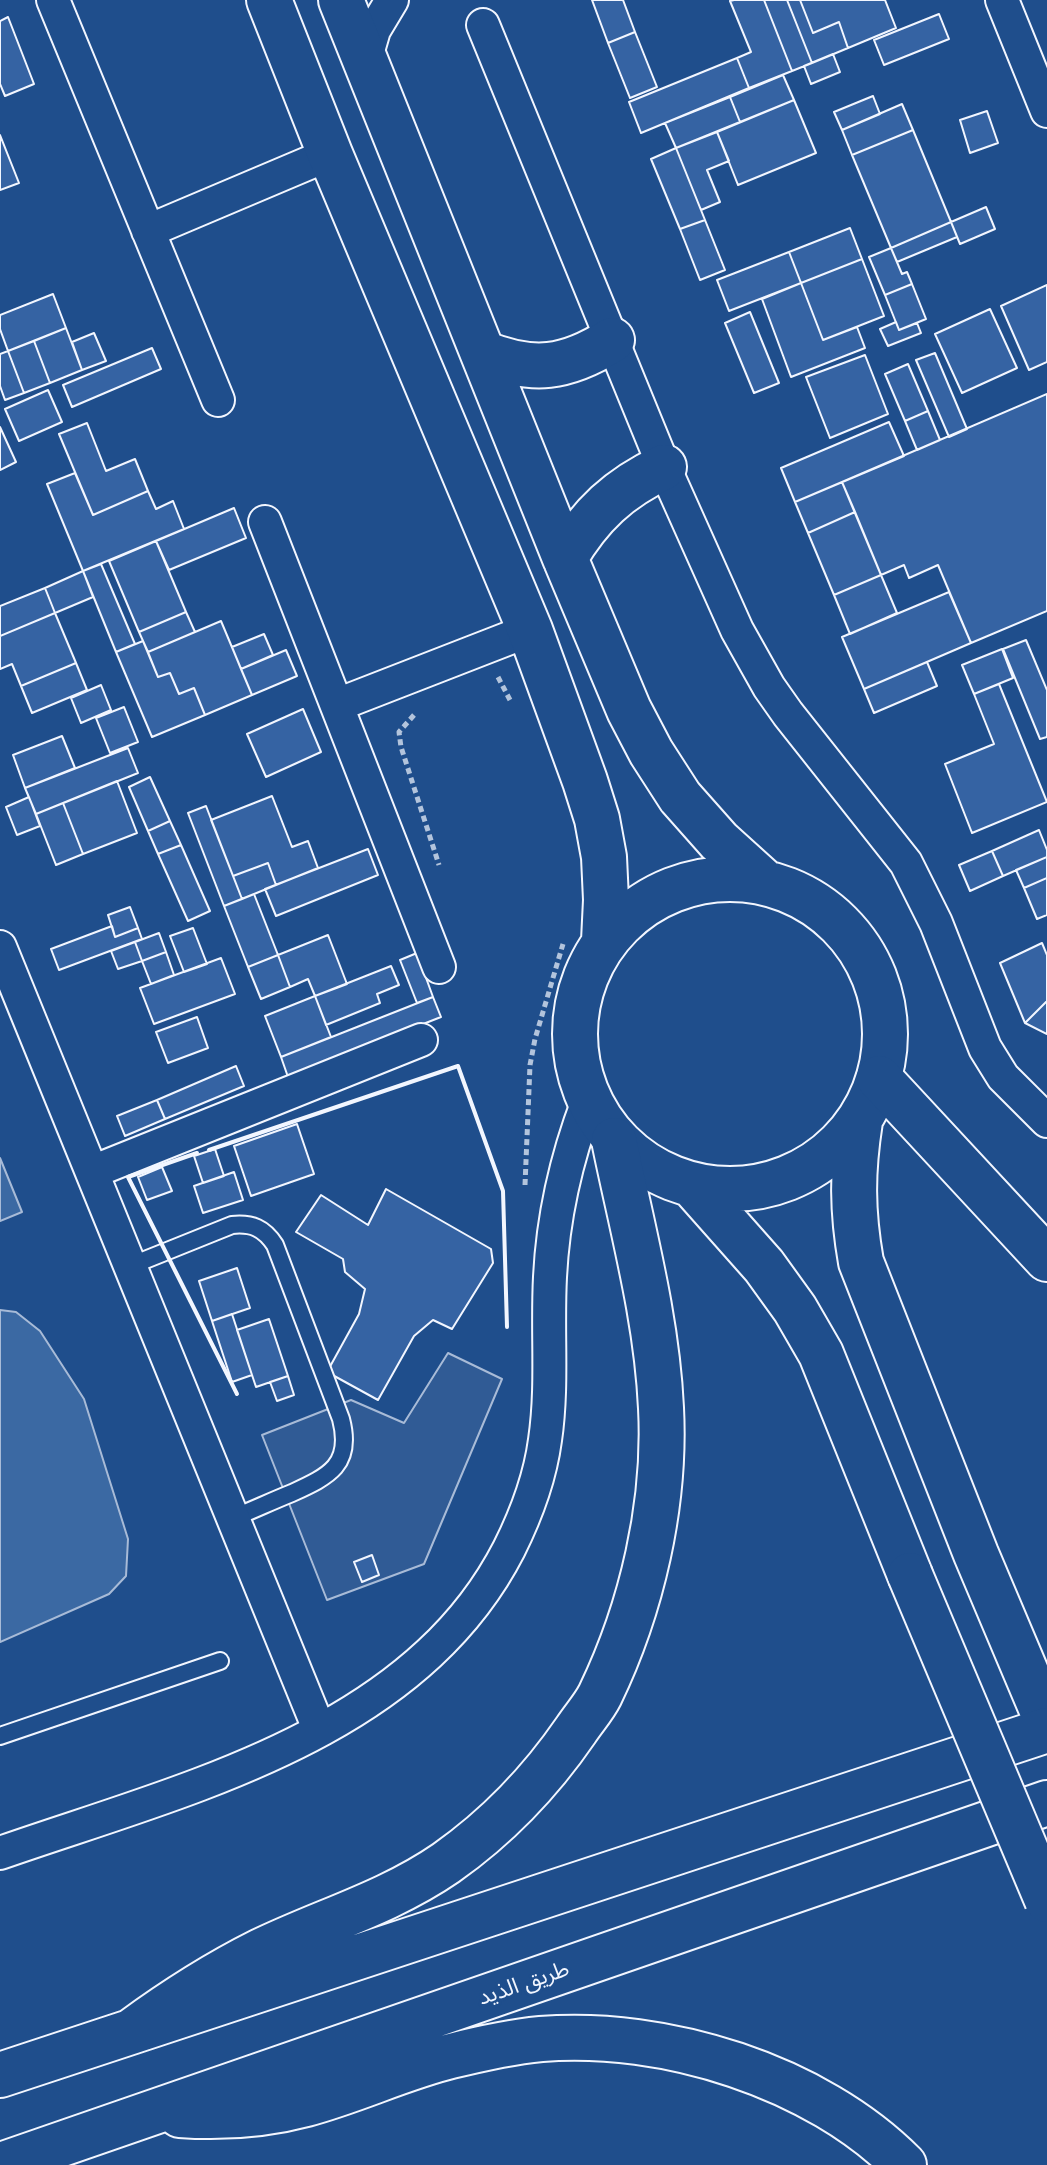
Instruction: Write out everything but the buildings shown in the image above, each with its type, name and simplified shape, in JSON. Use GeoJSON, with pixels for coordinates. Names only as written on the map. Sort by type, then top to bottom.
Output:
{"type":"FeatureCollection","features":[{"type":"Feature","properties":{"kind":"main road"},"geometry":{"type":"LineString","coordinates":[[269,0],[330,154],[530,630],[597,819],[604,857],[606,900],[585,938],[584,979],[574,1020],[576,1061],[588,1101],[614,1140],[650,1170],[694,1187],[741,1190],[787,1180],[827,1156],[860,1121]]}},
{"type":"Feature","properties":{"kind":"main road"},"geometry":{"type":"LineString","coordinates":[[341,0],[565,558],[629,710],[651,752],[680,797],[719,841],[761,879],[809,899],[849,932],[875,976],[886,1026],[879,1078],[860,1121],[853,1184],[853,1216],[861,1262],[976,1554],[1047,1722]]}},
{"type":"Feature","properties":{"kind":"main road"},"geometry":{"type":"LineString","coordinates":[[483,353],[508,363],[536,367],[563,364],[588,355],[612,340]]}},
{"type":"Feature","properties":{"kind":"main road"},"geometry":{"type":"LineString","coordinates":[[565,558],[596,512],[639,478],[664,467]]}},
{"type":"Feature","properties":{"kind":"main road"},"geometry":{"type":"LineString","coordinates":[[585,938],[674,888],[716,879],[761,879]]}},
{"type":"Feature","properties":{"kind":"main road"},"geometry":{"type":"LineString","coordinates":[[879,1078],[1047,1259]]}},
{"type":"Feature","properties":{"kind":"main road"},"geometry":{"type":"LineString","coordinates":[[132,2031],[216,1975],[263,1950],[381,1901],[446,1863],[505,1815],[546,1771],[599,1697],[636,1605],[657,1508],[661,1408],[649,1310],[614,1140]]}},
{"type":"Feature","properties":{"kind":"main road"},"geometry":{"type":"LineString","coordinates":[[694,1187],[764,1266],[795,1309],[821,1354],[1047,1900]]}},
{"type":"Feature","properties":{"kind":"main road"},"geometry":{"type":"LineString","coordinates":[[0,2075],[1047,1730]]}},
{"type":"Feature","properties":{"kind":"main road","name":"طريق الذيد"},"geometry":{"type":"LineString","coordinates":[[1,2165],[1047,1803]]}},
{"type":"Feature","properties":{"kind":"main road"},"geometry":{"type":"LineString","coordinates":[[149,2113],[202,2117],[255,2114],[307,2104],[464,2053],[541,2039],[633,2041],[724,2059],[810,2096],[886,2147],[904,2165]]}},
{"type":"Feature","properties":{"kind":"street"},"geometry":{"type":"LineString","coordinates":[[53,0],[218,400]]}},
{"type":"Feature","properties":{"kind":"street"},"geometry":{"type":"LineString","coordinates":[[365,61],[374,30],[392,0]]}},
{"type":"Feature","properties":{"kind":"street"},"geometry":{"type":"LineString","coordinates":[[1010,3],[1047,111]]}},
{"type":"Feature","properties":{"kind":"street"},"geometry":{"type":"LineString","coordinates":[[483,25],[664,467],[737,630],[769,687],[906,863],[922,892],[985,1048],[1003,1077],[1047,1121]]}},
{"type":"Feature","properties":{"kind":"street"},"geometry":{"type":"LineString","coordinates":[[148,231],[330,154]]}},
{"type":"Feature","properties":{"kind":"street"},"geometry":{"type":"LineString","coordinates":[[265,522],[439,967]]}},
{"type":"Feature","properties":{"kind":"street"},"geometry":{"type":"LineString","coordinates":[[337,705],[530,630]]}},
{"type":"Feature","properties":{"kind":"street"},"geometry":{"type":"LineString","coordinates":[[0,947],[319,1729]]}},
{"type":"Feature","properties":{"kind":"street"},"geometry":{"type":"LineString","coordinates":[[92,1172],[421,1040]]}},
{"type":"Feature","properties":{"kind":"street"},"geometry":{"type":"LineString","coordinates":[[0,1853],[241,1769],[292,1746],[373,1699],[420,1664],[464,1618],[498,1570],[519,1530],[545,1443],[550,1398],[550,1279],[555,1221],[571,1146],[588,1101]]}},
{"type":"Feature","properties":{"kind":"lane"},"geometry":{"type":"LineString","coordinates":[[130,1266],[232,1225],[257,1227],[268,1234],[275,1245],[341,1419],[346,1436],[344,1454],[335,1469],[321,1480],[233,1518]]}},
{"type":"Feature","properties":{"kind":"lane"},"geometry":{"type":"LineString","coordinates":[[0,1736],[220,1661]]}},
{"type":"Feature","properties":{"kind":"path"},"geometry":{"type":"LineString","coordinates":[[485,682],[498,676],[515,711]]}},
{"type":"Feature","properties":{"kind":"path"},"geometry":{"type":"LineString","coordinates":[[419,711],[406,721],[399,732],[401,747],[440,867]]}},
{"type":"Feature","properties":{"kind":"path"},"geometry":{"type":"LineString","coordinates":[[525,1189],[530,1065],[535,1039],[585,938]]}},
{"type":"Feature","properties":{"kind":"shaded area"},"geometry":{"type":"Polygon","coordinates":[[[0,1158],[22,1212],[0,1221],[0,1158]]]}},
{"type":"Feature","properties":{"kind":"shaded area"},"geometry":{"type":"Polygon","coordinates":[[[0,1310],[16,1312],[40,1331],[84,1399],[128,1539],[126,1576],[109,1594],[0,1642],[0,1310]]]}},
{"type":"Feature","properties":{"kind":"shaded area"},"geometry":{"type":"Polygon","coordinates":[[[448,1353],[502,1379],[424,1564],[327,1600],[262,1435],[351,1400],[404,1423],[448,1353]]]}},
{"type":"Feature","properties":{"kind":"wall"},"geometry":{"type":"LineString","coordinates":[[209,1150],[458,1066],[503,1191],[507,1327]]}},
{"type":"Feature","properties":{"kind":"wall"},"geometry":{"type":"LineString","coordinates":[[197,1153],[128,1177],[237,1394]]}}]}
